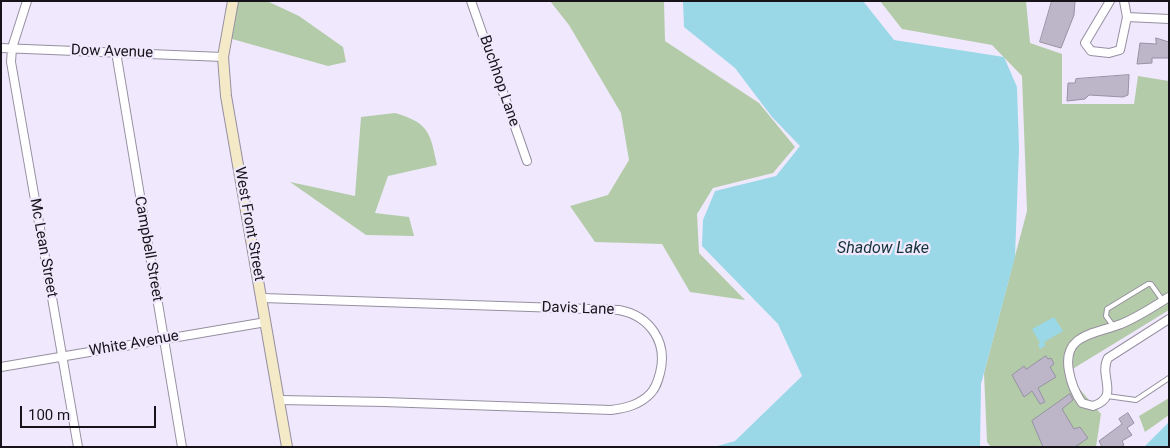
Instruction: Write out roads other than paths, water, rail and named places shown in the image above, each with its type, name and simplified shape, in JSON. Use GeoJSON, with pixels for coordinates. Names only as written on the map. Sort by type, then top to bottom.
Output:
{"type":"FeatureCollection","features":[{"type":"Feature","properties":{"kind":"street","name":"Mc Lean Street"},"geometry":{"type":"LineString","coordinates":[[27,1],[12,48],[11,62],[78,447]]}},
{"type":"Feature","properties":{"kind":"street","name":"West Front Street"},"geometry":{"type":"LineString","coordinates":[[233,1],[223,56],[228,104],[263,298],[287,447]]}},
{"type":"Feature","properties":{"kind":"street","name":"Buchhop Lane"},"geometry":{"type":"LineString","coordinates":[[471,1],[527,161]]}},
{"type":"Feature","properties":{"kind":"street"},"geometry":{"type":"LineString","coordinates":[[1110,1],[1088,35],[1085,43],[1088,49],[1108,53],[1120,50],[1127,17],[1124,1]]}},
{"type":"Feature","properties":{"kind":"street"},"geometry":{"type":"LineString","coordinates":[[1127,17],[1169,19]]}},
{"type":"Feature","properties":{"kind":"street","name":"Dow Avenue"},"geometry":{"type":"LineString","coordinates":[[1,48],[223,56]]}},
{"type":"Feature","properties":{"kind":"street","name":"Campbell Street"},"geometry":{"type":"LineString","coordinates":[[116,52],[182,447]]}},
{"type":"Feature","properties":{"kind":"street","name":"Davis Lane"},"geometry":{"type":"LineString","coordinates":[[263,298],[619,310],[642,320],[654,332],[663,347],[662,365],[652,393],[634,405],[611,410],[280,400]]}},
{"type":"Feature","properties":{"kind":"street"},"geometry":{"type":"LineString","coordinates":[[1166,299],[1134,318],[1080,339],[1071,346],[1068,356],[1074,390],[1082,403],[1093,406],[1104,401],[1107,396],[1105,367],[1108,358],[1169,319]]}},
{"type":"Feature","properties":{"kind":"street","name":"White Avenue"},"geometry":{"type":"LineString","coordinates":[[1,367],[266,322]]}},
{"type":"Feature","properties":{"kind":"lane"},"geometry":{"type":"LineString","coordinates":[[1114,327],[1106,316],[1107,309],[1148,284],[1166,299]]}},
{"type":"Feature","properties":{"kind":"lane"},"geometry":{"type":"LineString","coordinates":[[1107,396],[1136,400],[1169,378]]}},
{"type":"Feature","properties":{"kind":"water","name":"Shadow Lake"},"geometry":{"type":"Polygon","coordinates":[[[683,1],[863,1],[894,40],[1004,57],[1017,87],[1019,149],[1015,257],[981,384],[980,447],[714,447],[735,441],[802,376],[778,324],[702,246],[703,220],[715,191],[776,176],[800,146],[772,117],[735,68],[684,27],[683,1]]]}},
{"type":"Feature","properties":{"kind":"water"},"geometry":{"type":"Polygon","coordinates":[[[1054,317],[1063,331],[1044,342],[1045,346],[1040,349],[1038,344],[1040,343],[1032,329],[1054,317]]]}},
{"type":"Feature","properties":{"kind":"water"},"geometry":{"type":"Polygon","coordinates":[[[1169,422],[1169,447],[1144,447],[1169,422]]]}}]}
